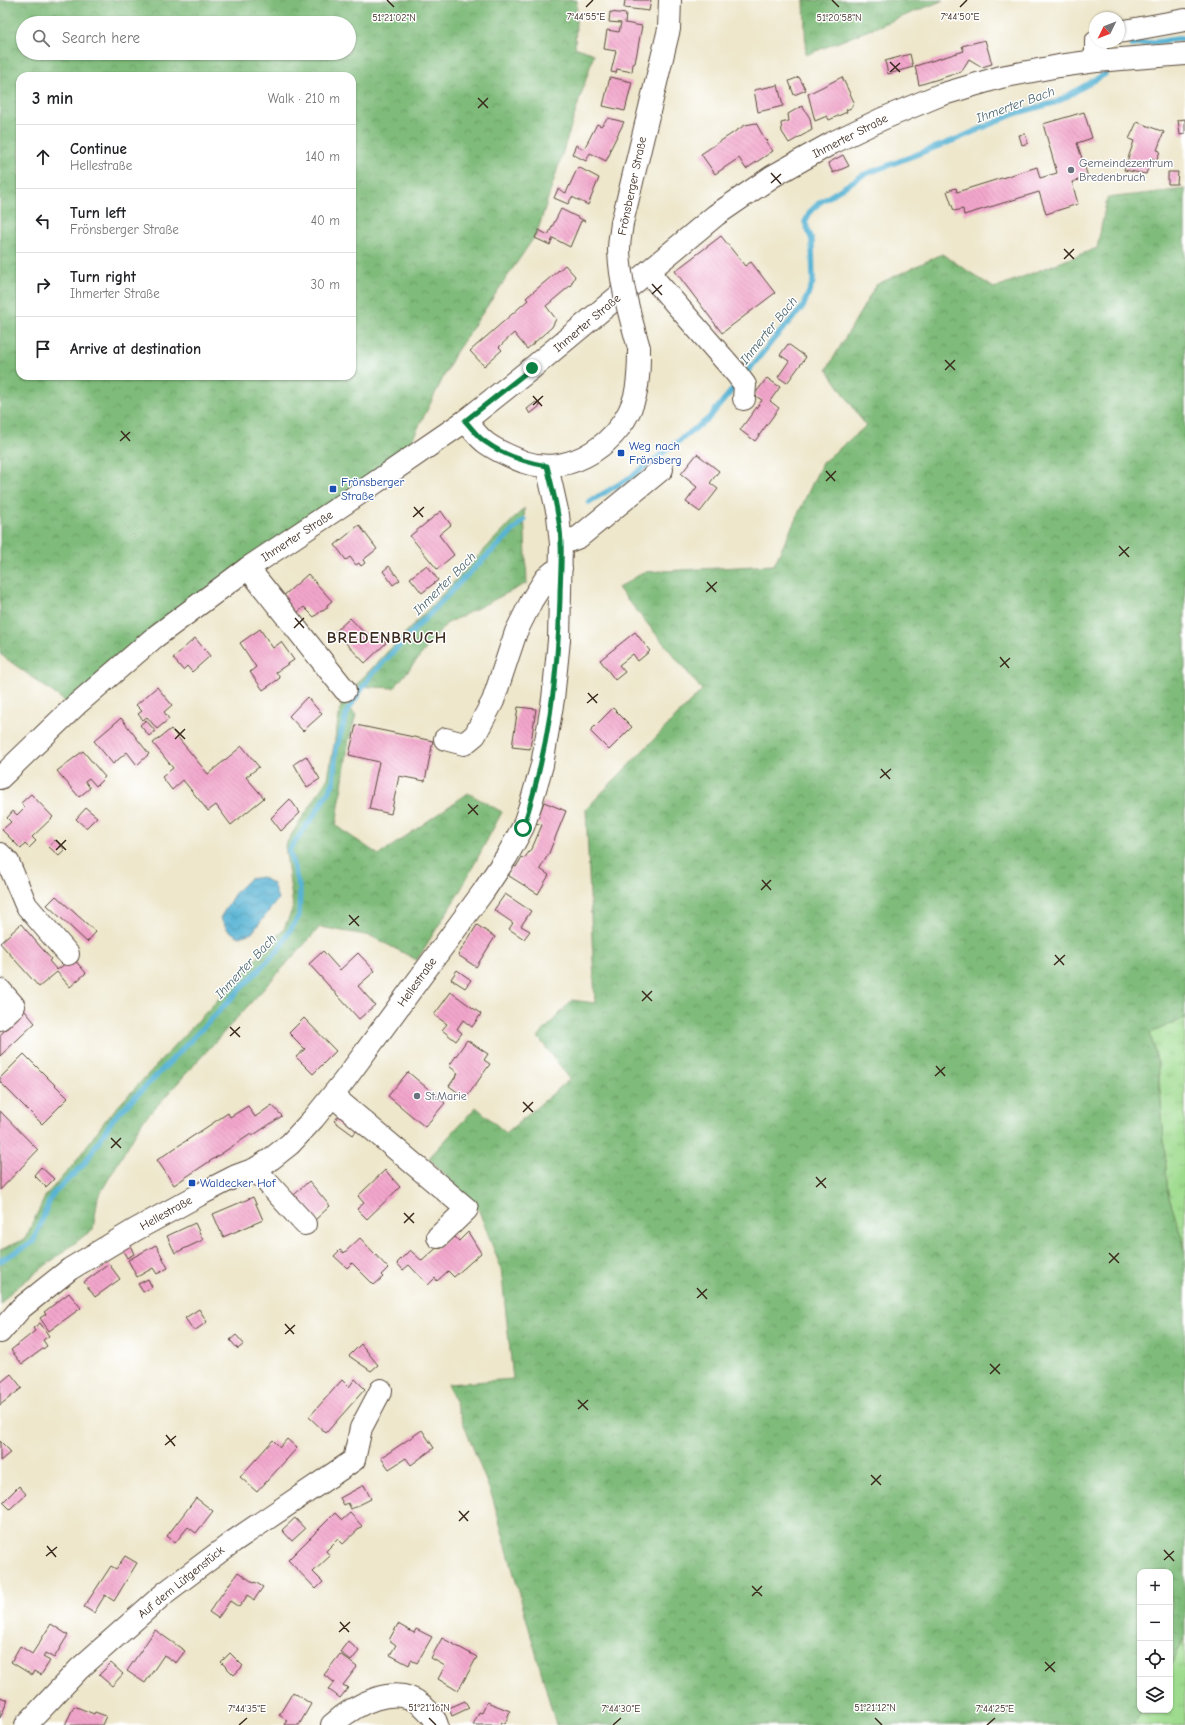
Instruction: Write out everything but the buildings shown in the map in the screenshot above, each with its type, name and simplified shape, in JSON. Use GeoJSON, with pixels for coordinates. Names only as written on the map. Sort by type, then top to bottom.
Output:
{"type":"FeatureCollection","features":[{"type":"Feature","properties":{"kind":"street","name":"Frönsberger Straße"},"geometry":{"type":"LineString","coordinates":[[465,421],[485,443],[526,463],[547,466],[564,464],[592,453],[620,428],[628,414],[635,396],[639,375],[638,348],[622,280],[620,251],[622,222],[668,29],[670,0]]}},
{"type":"Feature","properties":{"kind":"street"},"geometry":{"type":"LineString","coordinates":[[1125,31],[1185,20]]}},
{"type":"Feature","properties":{"kind":"street","name":"Ihmerter Straße"},"geometry":{"type":"LineString","coordinates":[[0,778],[76,705],[154,637],[248,568],[465,421],[716,215],[773,176],[832,143],[882,118],[940,95],[1001,77],[1059,66],[1096,51],[1185,54]]}},
{"type":"Feature","properties":{"kind":"street"},"geometry":{"type":"LineString","coordinates":[[648,272],[741,385]]}},
{"type":"Feature","properties":{"kind":"street","name":"Hellestraße"},"geometry":{"type":"LineString","coordinates":[[0,1332],[21,1308],[70,1270],[135,1230],[236,1176],[255,1169],[290,1144],[333,1096],[483,892],[507,856],[523,828],[542,765],[553,699],[559,640],[561,544],[558,515],[547,466]]}},
{"type":"Feature","properties":{"kind":"street"},"geometry":{"type":"LineString","coordinates":[[561,544],[579,536],[662,469]]}},
{"type":"Feature","properties":{"kind":"street"},"geometry":{"type":"LineString","coordinates":[[248,568],[345,690]]}},
{"type":"Feature","properties":{"kind":"street"},"geometry":{"type":"LineString","coordinates":[[445,739],[464,744],[475,735],[493,701],[516,632],[532,600],[546,578],[560,568]]}},
{"type":"Feature","properties":{"kind":"street"},"geometry":{"type":"LineString","coordinates":[[0,854],[8,862],[26,905],[68,954]]}},
{"type":"Feature","properties":{"kind":"street"},"geometry":{"type":"LineString","coordinates":[[0,990],[14,1006],[0,1019]]}},
{"type":"Feature","properties":{"kind":"street"},"geometry":{"type":"LineString","coordinates":[[333,1096],[467,1209],[438,1237]]}},
{"type":"Feature","properties":{"kind":"street"},"geometry":{"type":"LineString","coordinates":[[255,1169],[305,1224]]}},
{"type":"Feature","properties":{"kind":"street","name":"Auf dem Lütgenstück"},"geometry":{"type":"LineString","coordinates":[[26,1725],[79,1670],[166,1592],[234,1541],[354,1460],[361,1428],[381,1390]]}},
{"type":"Feature","properties":{"kind":"street"},"geometry":{"type":"LineString","coordinates":[[332,1725],[352,1710],[372,1700],[392,1695],[406,1697],[418,1702],[428,1710],[437,1725]]}},
{"type":"Feature","properties":{"kind":"green space"},"geometry":{"type":"Polygon","coordinates":[[[0,0],[577,0],[575,47],[594,54],[537,233],[456,352],[409,446],[66,702],[0,654],[0,0]]]}},
{"type":"Feature","properties":{"kind":"green space"},"geometry":{"type":"Polygon","coordinates":[[[804,0],[944,0],[806,55],[804,0]]]}},
{"type":"Feature","properties":{"kind":"green space"},"geometry":{"type":"Polygon","coordinates":[[[1185,189],[1185,1018],[1150,1033],[1158,1064],[1168,1194],[1185,1249],[1185,1638],[1173,1660],[1173,1569],[1137,1569],[1137,1713],[1140,1713],[1133,1725],[556,1725],[493,1499],[448,1384],[513,1379],[501,1268],[479,1211],[429,1158],[476,1107],[506,1133],[570,1079],[538,1037],[572,1000],[595,1003],[586,809],[702,690],[618,588],[644,572],[774,565],[822,463],[866,426],[827,369],[876,285],[942,254],[994,288],[1097,248],[1107,198],[1185,189]]]}},
{"type":"Feature","properties":{"kind":"green space"},"geometry":{"type":"Polygon","coordinates":[[[524,508],[527,583],[446,624],[394,688],[355,686],[524,508]]]}},
{"type":"Feature","properties":{"kind":"green space"},"geometry":{"type":"Polygon","coordinates":[[[342,700],[356,715],[349,739],[336,826],[379,855],[468,793],[502,812],[460,891],[417,960],[371,936],[320,927],[142,1122],[98,1197],[93,1229],[11,1292],[0,1305],[0,1250],[25,1239],[46,1195],[73,1165],[107,1118],[284,929],[293,907],[285,845],[328,778],[342,700]]]}},
{"type":"Feature","properties":{"kind":"green space"},"geometry":{"type":"Polygon","coordinates":[[[1185,1018],[1185,1249],[1168,1194],[1158,1064],[1150,1033],[1185,1018]]]}},
{"type":"Feature","properties":{"kind":"green space"},"geometry":{"type":"Polygon","coordinates":[[[1185,1638],[1185,1725],[1133,1725],[1140,1713],[1173,1713],[1173,1660],[1185,1638]]]}},
{"type":"Feature","properties":{"kind":"water"},"geometry":{"type":"Polygon","coordinates":[[[262,877],[273,884],[278,899],[252,933],[239,937],[228,930],[220,918],[235,893],[249,879],[262,877]]]}},
{"type":"Feature","properties":{"kind":"waterway","name":"Ihmerter Bach"},"geometry":{"type":"LineString","coordinates":[[1132,45],[1185,38]]}},
{"type":"Feature","properties":{"kind":"waterway","name":"Ihmerter Bach"},"geometry":{"type":"LineString","coordinates":[[743,377],[773,340],[803,307],[813,282],[812,240],[805,222],[810,212],[819,203],[863,175],[957,139],[1014,114],[1057,102],[1105,74]]}},
{"type":"Feature","properties":{"kind":"waterway","name":"Ihmerter Bach"},"geometry":{"type":"LineString","coordinates":[[589,502],[631,477],[708,419],[738,383]]}},
{"type":"Feature","properties":{"kind":"waterway","name":"Ihmerter Bach"},"geometry":{"type":"LineString","coordinates":[[0,1261],[33,1242],[52,1195],[84,1164],[113,1119],[278,950],[299,916],[300,890],[289,850],[315,814],[333,784],[336,749],[348,710],[370,676],[458,584],[524,520]]}},
{"type":"Feature","properties":{"kind":"place","name":"Gemeindezentrum Bredenbruch"},"geometry":{"type":"Point","coordinates":[1071,170]}},
{"type":"Feature","properties":{"kind":"place","name":"Weg nach Frönsberg"},"geometry":{"type":"Point","coordinates":[621,453]}},
{"type":"Feature","properties":{"kind":"place","name":"Frönsberger Straße"},"geometry":{"type":"Point","coordinates":[333,489]}},
{"type":"Feature","properties":{"kind":"place","name":"St.Marie"},"geometry":{"type":"Point","coordinates":[417,1096]}},
{"type":"Feature","properties":{"kind":"place","name":"Waldecker Hof"},"geometry":{"type":"Point","coordinates":[192,1183]}},
{"type":"Feature","properties":{"kind":"district","name":"BREDENBRUCH"},"geometry":{"type":"Point","coordinates":[387,637]}},
{"type":"Feature","properties":{"kind":"route"},"geometry":{"type":"LineString","coordinates":[[523,828],[542,765],[553,699],[559,640],[561,544],[558,515],[547,466],[526,463],[485,443],[465,421],[532,368]]}}]}
